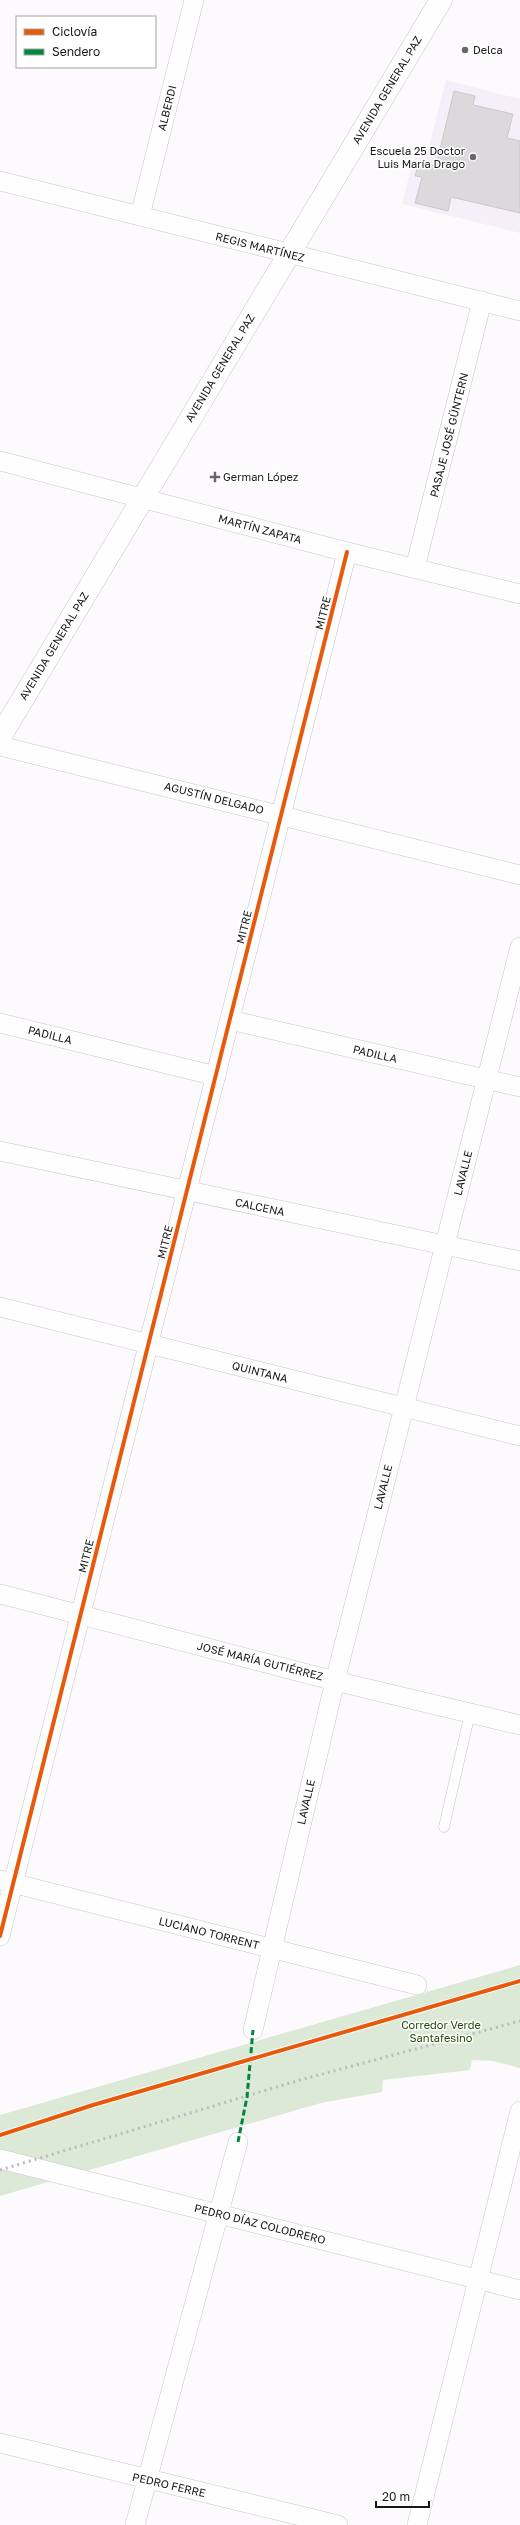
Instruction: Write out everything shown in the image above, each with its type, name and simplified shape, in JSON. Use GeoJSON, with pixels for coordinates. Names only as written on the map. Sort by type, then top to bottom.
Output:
{"type":"FeatureCollection","features":[{"type":"Feature","properties":{"kind":"main road","name":"AVENIDA GENERAL PAZ"},"geometry":{"type":"LineString","coordinates":[[0,737],[441,0]]}},
{"type":"Feature","properties":{"kind":"street","name":"ALBERDI"},"geometry":{"type":"LineString","coordinates":[[140,216],[194,0]]}},
{"type":"Feature","properties":{"kind":"street","name":"REGIS MARTÍNEZ"},"geometry":{"type":"LineString","coordinates":[[0,181],[520,311]]}},
{"type":"Feature","properties":{"kind":"street","name":"PASAJE JOSÉ GÜNTERN"},"geometry":{"type":"LineString","coordinates":[[415,568],[482,301]]}},
{"type":"Feature","properties":{"kind":"street","name":"MARTÍN ZAPATA"},"geometry":{"type":"LineString","coordinates":[[0,461],[347,552],[520,594]]}},
{"type":"Feature","properties":{"kind":"street","name":"MITRE"},"geometry":{"type":"LineString","coordinates":[[0,1936],[6,1882],[80,1615],[347,552]]}},
{"type":"Feature","properties":{"kind":"street","name":"AGUSTÍN DELGADO"},"geometry":{"type":"LineString","coordinates":[[0,746],[520,875]]}},
{"type":"Feature","properties":{"kind":"street","name":"LAVALLE"},"geometry":{"type":"LineString","coordinates":[[253,2030],[335,1680],[520,947]]}},
{"type":"Feature","properties":{"kind":"street","name":"PADILLA"},"geometry":{"type":"LineString","coordinates":[[230,1020],[520,1087]]}},
{"type":"Feature","properties":{"kind":"street","name":"PADILLA"},"geometry":{"type":"LineString","coordinates":[[0,1023],[216,1076]]}},
{"type":"Feature","properties":{"kind":"street","name":"CALCENA"},"geometry":{"type":"LineString","coordinates":[[0,1151],[187,1192],[520,1261]]}},
{"type":"Feature","properties":{"kind":"street","name":"QUINTANA"},"geometry":{"type":"LineString","coordinates":[[0,1307],[520,1436]]}},
{"type":"Feature","properties":{"kind":"street","name":"JOSÉ MARÍA GUTIÉRREZ"},"geometry":{"type":"LineString","coordinates":[[0,1594],[335,1680],[520,1725]]}},
{"type":"Feature","properties":{"kind":"street","name":"LUCIANO TORRENT"},"geometry":{"type":"LineString","coordinates":[[6,1882],[417,1985]]}},
{"type":"Feature","properties":{"kind":"street"},"geometry":{"type":"LineString","coordinates":[[417,2525],[520,2111]]}},
{"type":"Feature","properties":{"kind":"street"},"geometry":{"type":"LineString","coordinates":[[135,2525],[145,2480],[220,2213],[238,2142]]}},
{"type":"Feature","properties":{"kind":"street","name":"PEDRO DÍAZ COLODRERO"},"geometry":{"type":"LineString","coordinates":[[0,2159],[220,2213],[520,2290]]}},
{"type":"Feature","properties":{"kind":"street","name":"PEDRO FERRE"},"geometry":{"type":"LineString","coordinates":[[0,2443],[145,2480],[338,2525]]}},
{"type":"Feature","properties":{"kind":"lane"},"geometry":{"type":"LineString","coordinates":[[444,1827],[470,1714]]}},
{"type":"Feature","properties":{"kind":"shaded area","name":"Escuela 25 Doctor Luis María Drago"},"geometry":{"type":"Polygon","coordinates":[[[446,80],[520,99],[520,233],[402,204],[414,156],[426,159],[446,80]]]}},
{"type":"Feature","properties":{"kind":"green space","name":"Corredor Verde Santafesino"},"geometry":{"type":"Polygon","coordinates":[[[520,1965],[520,2068],[493,2061],[472,2060],[470,2070],[383,2080],[382,2092],[321,2103],[0,2196],[0,2115],[520,1965]]]}},
{"type":"Feature","properties":{"kind":"building","name":"Escuela 25 Doctor Luis María Drago"},"geometry":{"type":"Polygon","coordinates":[[[454,91],[475,96],[473,105],[513,114],[507,138],[520,141],[520,213],[451,197],[448,211],[415,203],[422,177],[415,176],[419,162],[436,166],[454,91]]]}},
{"type":"Feature","properties":{"kind":"railway"},"geometry":{"type":"LineString","coordinates":[[0,2170],[300,2080],[520,2021]]}},
{"type":"Feature","properties":{"kind":"marked path"},"geometry":{"type":"LineString","coordinates":[[238,2142],[247,2097],[253,2030]]}},
{"type":"Feature","properties":{"kind":"cycle path"},"geometry":{"type":"LineString","coordinates":[[0,1936],[347,552]]}},
{"type":"Feature","properties":{"kind":"cycle path"},"geometry":{"type":"LineString","coordinates":[[0,2135],[93,2105],[520,1981]]}},
{"type":"Feature","properties":{"kind":"place","name":"Delca"},"geometry":{"type":"Point","coordinates":[465,50]}},
{"type":"Feature","properties":{"kind":"place","name":"Escuela 25 Doctor Luis María Drago"},"geometry":{"type":"Point","coordinates":[473,157]}},
{"type":"Feature","properties":{"kind":"place","name":"German López"},"geometry":{"type":"Point","coordinates":[215,477]}}]}
